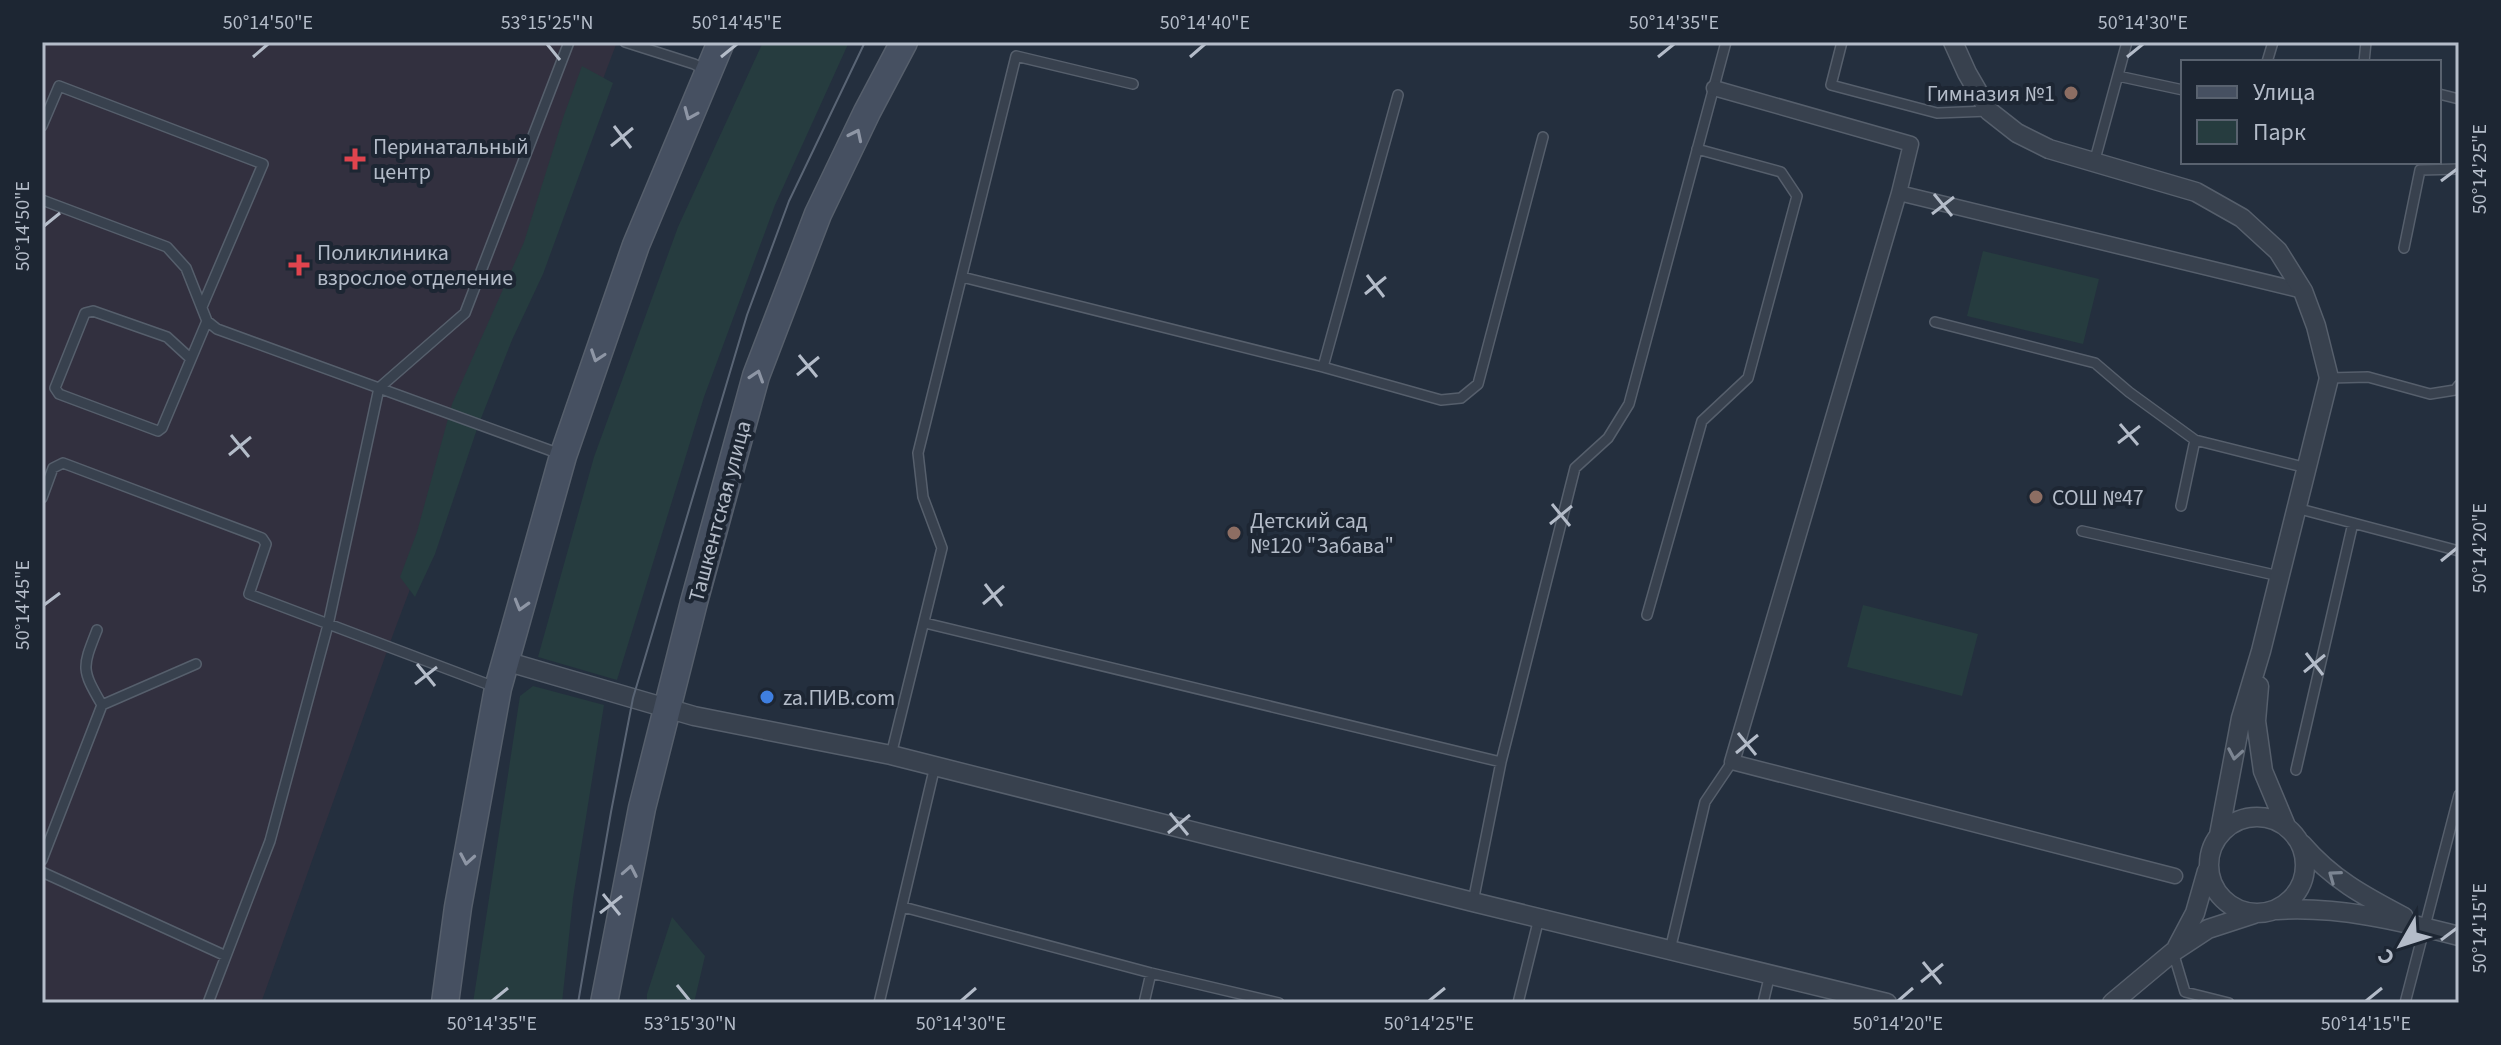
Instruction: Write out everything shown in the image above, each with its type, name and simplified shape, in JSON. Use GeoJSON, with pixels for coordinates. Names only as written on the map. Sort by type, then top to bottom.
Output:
{"type":"FeatureCollection","features":[{"type":"Feature","properties":{"kind":"main road"},"geometry":{"type":"LineString","coordinates":[[445,1003],[458,907],[498,688],[563,456],[636,245],[721,42]]}},
{"type":"Feature","properties":{"kind":"main road","name":"Ташкентская улица"},"geometry":{"type":"LineString","coordinates":[[604,1003],[642,808],[756,376],[818,214],[904,42]]}},
{"type":"Feature","properties":{"kind":"street"},"geometry":{"type":"LineString","coordinates":[[1953,42],[1989,111],[2017,133],[2049,149],[2196,192],[2242,218],[2278,251],[2303,291],[2316,326],[2329,378],[2261,651],[2241,718],[2219,835]]}},
{"type":"Feature","properties":{"kind":"street"},"geometry":{"type":"LineString","coordinates":[[1714,88],[1911,144],[1732,762],[2175,876]]}},
{"type":"Feature","properties":{"kind":"street"},"geometry":{"type":"LineString","coordinates":[[1899,193],[2303,291]]}},
{"type":"Feature","properties":{"kind":"street"},"geometry":{"type":"LineString","coordinates":[[2261,651],[2256,721],[2263,771],[2286,826]]}},
{"type":"Feature","properties":{"kind":"street"},"geometry":{"type":"LineString","coordinates":[[505,661],[694,716],[891,755],[1887,1003]]}},
{"type":"Feature","properties":{"kind":"street"},"geometry":{"type":"LineString","coordinates":[[2173,952],[2195,913],[2212,846],[2230,824],[2258,816],[2273,818],[2286,826],[2321,866],[2359,894],[2424,927]]}},
{"type":"Feature","properties":{"kind":"street"},"geometry":{"type":"LineString","coordinates":[[2277,910],[2290,901],[2300,888],[2305,874],[2301,843]]}},
{"type":"Feature","properties":{"kind":"street"},"geometry":{"type":"LineString","coordinates":[[2208,863],[2214,888],[2225,901],[2239,910],[2255,913]]}},
{"type":"Feature","properties":{"kind":"street"},"geometry":{"type":"LineString","coordinates":[[2112,1003],[2173,952],[2208,929],[2255,913],[2307,908],[2349,913],[2459,936]]}},
{"type":"Feature","properties":{"kind":"lane"},"geometry":{"type":"LineString","coordinates":[[208,1003],[270,841],[328,625],[379,388],[465,313],[569,42]]}},
{"type":"Feature","properties":{"kind":"lane"},"geometry":{"type":"LineString","coordinates":[[625,42],[694,64],[708,72]]}},
{"type":"Feature","properties":{"kind":"lane"},"geometry":{"type":"LineString","coordinates":[[1473,902],[1501,762],[1575,468],[1608,438],[1629,404],[1726,42]]}},
{"type":"Feature","properties":{"kind":"lane"},"geometry":{"type":"LineString","coordinates":[[1842,42],[1831,85],[1937,113],[1989,111]]}},
{"type":"Feature","properties":{"kind":"lane"},"geometry":{"type":"LineString","coordinates":[[2094,163],[2127,42]]}},
{"type":"Feature","properties":{"kind":"lane"},"geometry":{"type":"LineString","coordinates":[[891,755],[942,548],[923,497],[918,453],[1016,56],[1133,84]]}},
{"type":"Feature","properties":{"kind":"lane"},"geometry":{"type":"LineString","coordinates":[[2118,76],[2181,90]]}},
{"type":"Feature","properties":{"kind":"lane"},"geometry":{"type":"LineString","coordinates":[[42,126],[59,86],[263,164],[202,307]]}},
{"type":"Feature","properties":{"kind":"lane"},"geometry":{"type":"LineString","coordinates":[[1323,367],[1398,95]]}},
{"type":"Feature","properties":{"kind":"lane"},"geometry":{"type":"LineString","coordinates":[[962,277],[1323,367],[1441,400],[1461,398],[1478,384],[1543,137]]}},
{"type":"Feature","properties":{"kind":"lane"},"geometry":{"type":"LineString","coordinates":[[1647,615],[1702,421],[1748,378],[1797,196],[1781,172],[1697,149]]}},
{"type":"Feature","properties":{"kind":"lane"},"geometry":{"type":"LineString","coordinates":[[2404,248],[2420,170],[2459,169]]}},
{"type":"Feature","properties":{"kind":"lane"},"geometry":{"type":"LineString","coordinates":[[42,200],[167,247],[186,268],[207,321],[217,329],[563,456]]}},
{"type":"Feature","properties":{"kind":"lane"},"geometry":{"type":"LineString","coordinates":[[191,359],[167,337],[93,311],[85,313],[55,388],[59,394],[158,431],[162,428],[207,321]]}},
{"type":"Feature","properties":{"kind":"lane"},"geometry":{"type":"LineString","coordinates":[[1935,322],[2095,363],[2195,440],[2307,468]]}},
{"type":"Feature","properties":{"kind":"lane"},"geometry":{"type":"LineString","coordinates":[[2329,378],[2368,377],[2430,394],[2455,390],[2459,385]]}},
{"type":"Feature","properties":{"kind":"lane"},"geometry":{"type":"LineString","coordinates":[[2181,506],[2195,440]]}},
{"type":"Feature","properties":{"kind":"lane"},"geometry":{"type":"LineString","coordinates":[[42,498],[53,468],[63,463],[262,538],[266,544],[249,594],[498,688]]}},
{"type":"Feature","properties":{"kind":"lane"},"geometry":{"type":"LineString","coordinates":[[2296,508],[2459,551]]}},
{"type":"Feature","properties":{"kind":"lane"},"geometry":{"type":"LineString","coordinates":[[2296,770],[2353,523]]}},
{"type":"Feature","properties":{"kind":"lane"},"geometry":{"type":"LineString","coordinates":[[2082,531],[2279,576]]}},
{"type":"Feature","properties":{"kind":"lane"},"geometry":{"type":"LineString","coordinates":[[925,623],[1501,762]]}},
{"type":"Feature","properties":{"kind":"lane"},"geometry":{"type":"LineString","coordinates":[[97,630],[84,664],[90,684],[102,705]]}},
{"type":"Feature","properties":{"kind":"lane"},"geometry":{"type":"LineString","coordinates":[[42,860],[102,705],[196,664]]}},
{"type":"Feature","properties":{"kind":"lane"},"geometry":{"type":"LineString","coordinates":[[1670,950],[1705,802],[1732,762]]}},
{"type":"Feature","properties":{"kind":"lane"},"geometry":{"type":"LineString","coordinates":[[879,1003],[935,766]]}},
{"type":"Feature","properties":{"kind":"lane"},"geometry":{"type":"LineString","coordinates":[[2405,1003],[2459,795]]}},
{"type":"Feature","properties":{"kind":"lane"},"geometry":{"type":"LineString","coordinates":[[42,872],[226,956]]}},
{"type":"Feature","properties":{"kind":"lane"},"geometry":{"type":"LineString","coordinates":[[903,907],[1151,973],[1279,1003]]}},
{"type":"Feature","properties":{"kind":"lane"},"geometry":{"type":"LineString","coordinates":[[1518,1003],[1539,918]]}},
{"type":"Feature","properties":{"kind":"lane"},"geometry":{"type":"LineString","coordinates":[[2173,952],[2185,992],[2229,1003]]}},
{"type":"Feature","properties":{"kind":"lane"},"geometry":{"type":"LineString","coordinates":[[1144,1003],[1151,973]]}},
{"type":"Feature","properties":{"kind":"lane"},"geometry":{"type":"LineString","coordinates":[[1763,1003],[1770,974]]}},
{"type":"Feature","properties":{"kind":"shaded area"},"geometry":{"type":"Polygon","coordinates":[[[42,42],[617,42],[395,629],[261,1003],[42,1003],[42,42]]]}},
{"type":"Feature","properties":{"kind":"green space"},"geometry":{"type":"Polygon","coordinates":[[[763,42],[849,42],[775,205],[704,397],[617,680],[538,657],[594,457],[678,227],[763,42]]]}},
{"type":"Feature","properties":{"kind":"green space"},"geometry":{"type":"Polygon","coordinates":[[[582,66],[613,83],[543,274],[512,340],[478,426],[435,554],[415,597],[400,577],[417,532],[452,404],[524,242],[582,66]]]}},
{"type":"Feature","properties":{"kind":"green space"},"geometry":{"type":"Polygon","coordinates":[[[1983,251],[2099,279],[2083,344],[1967,316],[1983,251]]]}},
{"type":"Feature","properties":{"kind":"green space"},"geometry":{"type":"Polygon","coordinates":[[[1863,605],[1978,634],[1962,696],[1847,667],[1863,605]]]}},
{"type":"Feature","properties":{"kind":"green space"},"geometry":{"type":"Polygon","coordinates":[[[533,686],[604,705],[573,898],[562,1003],[473,1003],[520,696],[533,686]]]}},
{"type":"Feature","properties":{"kind":"green space"},"geometry":{"type":"Polygon","coordinates":[[[672,917],[705,956],[694,1003],[647,1003],[647,994],[672,917]]]}},
{"type":"Feature","properties":{"kind":"tram line"},"geometry":{"type":"LineString","coordinates":[[578,1003],[633,698],[747,315],[789,201],[865,42]]}},
{"type":"Feature","properties":{"kind":"place","name":"Гимназия №1"},"geometry":{"type":"Point","coordinates":[2071,93]}},
{"type":"Feature","properties":{"kind":"place","name":"Перинатальный центр"},"geometry":{"type":"Point","coordinates":[355,159]}},
{"type":"Feature","properties":{"kind":"place","name":"Поликлиника взрослое отделение"},"geometry":{"type":"Point","coordinates":[299,265]}},
{"type":"Feature","properties":{"kind":"place","name":"СОШ №47"},"geometry":{"type":"Point","coordinates":[2036,497]}},
{"type":"Feature","properties":{"kind":"place","name":"Детский сад №120 \"Забава\""},"geometry":{"type":"Point","coordinates":[1234,533]}},
{"type":"Feature","properties":{"kind":"place","name":"za.ПИВ.com"},"geometry":{"type":"Point","coordinates":[767,697]}}]}
